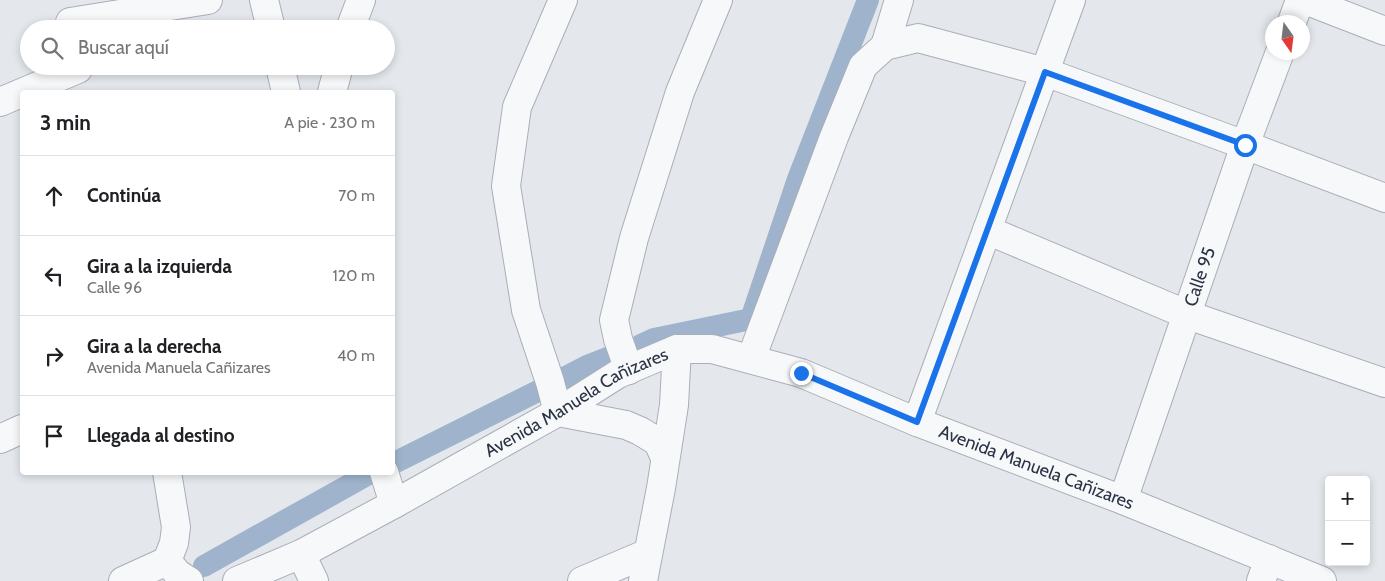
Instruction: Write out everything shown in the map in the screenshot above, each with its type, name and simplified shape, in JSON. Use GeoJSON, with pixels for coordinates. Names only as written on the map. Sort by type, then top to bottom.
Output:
{"type":"FeatureCollection","features":[{"type":"Feature","properties":{"kind":"street"},"geometry":{"type":"LineString","coordinates":[[69,17],[208,0]]}},
{"type":"Feature","properties":{"kind":"street"},"geometry":{"type":"LineString","coordinates":[[264,0],[269,20]]}},
{"type":"Feature","properties":{"kind":"street"},"geometry":{"type":"LineString","coordinates":[[353,20],[361,0]]}},
{"type":"Feature","properties":{"kind":"street"},"geometry":{"type":"LineString","coordinates":[[563,0],[517,107],[506,186],[526,310],[558,412],[626,425],[640,431],[658,442],[665,458]]}},
{"type":"Feature","properties":{"kind":"street"},"geometry":{"type":"LineString","coordinates":[[629,370],[618,339],[614,320],[634,238],[680,92],[718,0]]}},
{"type":"Feature","properties":{"kind":"street"},"geometry":{"type":"LineString","coordinates":[[885,46],[899,0]]}},
{"type":"Feature","properties":{"kind":"street"},"geometry":{"type":"LineString","coordinates":[[917,422],[1071,0]]}},
{"type":"Feature","properties":{"kind":"street"},"geometry":{"type":"LineString","coordinates":[[1295,15],[1300,0]]}},
{"type":"Feature","properties":{"kind":"street"},"geometry":{"type":"LineString","coordinates":[[1305,0],[1385,31]]}},
{"type":"Feature","properties":{"kind":"street"},"geometry":{"type":"LineString","coordinates":[[751,359],[863,66],[885,46],[918,38],[1045,72],[1385,198]]}},
{"type":"Feature","properties":{"kind":"street","name":"Calle 95"},"geometry":{"type":"LineString","coordinates":[[1122,500],[1188,315],[1245,145],[1277,60]]}},
{"type":"Feature","properties":{"kind":"street"},"geometry":{"type":"LineString","coordinates":[[282,75],[286,90]]}},
{"type":"Feature","properties":{"kind":"street"},"geometry":{"type":"LineString","coordinates":[[333,90],[337,75]]}},
{"type":"Feature","properties":{"kind":"street"},"geometry":{"type":"LineString","coordinates":[[37,90],[80,76]]}},
{"type":"Feature","properties":{"kind":"street"},"geometry":{"type":"LineString","coordinates":[[0,102],[20,96]]}},
{"type":"Feature","properties":{"kind":"street"},"geometry":{"type":"LineString","coordinates":[[987,230],[1188,315],[1385,383]]}},
{"type":"Feature","properties":{"kind":"street","name":"Avenida Manuela Cañizares"},"geometry":{"type":"LineString","coordinates":[[237,581],[300,554],[394,504],[558,412],[618,374],[677,349],[712,348],[801,373],[917,422],[1122,500],[1265,570],[1322,581]]}},
{"type":"Feature","properties":{"kind":"street"},"geometry":{"type":"LineString","coordinates":[[643,581],[661,488],[674,405],[677,349]]}},
{"type":"Feature","properties":{"kind":"street"},"geometry":{"type":"LineString","coordinates":[[0,439],[20,430]]}},
{"type":"Feature","properties":{"kind":"street"},"geometry":{"type":"LineString","coordinates":[[123,581],[178,572],[174,543],[176,527],[167,475]]}},
{"type":"Feature","properties":{"kind":"street"},"geometry":{"type":"LineString","coordinates":[[385,475],[394,504]]}},
{"type":"Feature","properties":{"kind":"street"},"geometry":{"type":"LineString","coordinates":[[582,581],[648,553]]}},
{"type":"Feature","properties":{"kind":"street"},"geometry":{"type":"LineString","coordinates":[[300,554],[314,581]]}},
{"type":"Feature","properties":{"kind":"waterway"},"geometry":{"type":"LineString","coordinates":[[641,345],[654,339],[751,319],[798,179],[868,0]]}},
{"type":"Feature","properties":{"kind":"waterway"},"geometry":{"type":"LineString","coordinates":[[562,379],[610,357]]}},
{"type":"Feature","properties":{"kind":"waterway"},"geometry":{"type":"LineString","coordinates":[[395,462],[538,391]]}},
{"type":"Feature","properties":{"kind":"waterway"},"geometry":{"type":"LineString","coordinates":[[204,566],[367,475]]}},
{"type":"Feature","properties":{"kind":"route"},"geometry":{"type":"LineString","coordinates":[[801,373],[917,422],[1045,72],[1245,145]]}}]}
